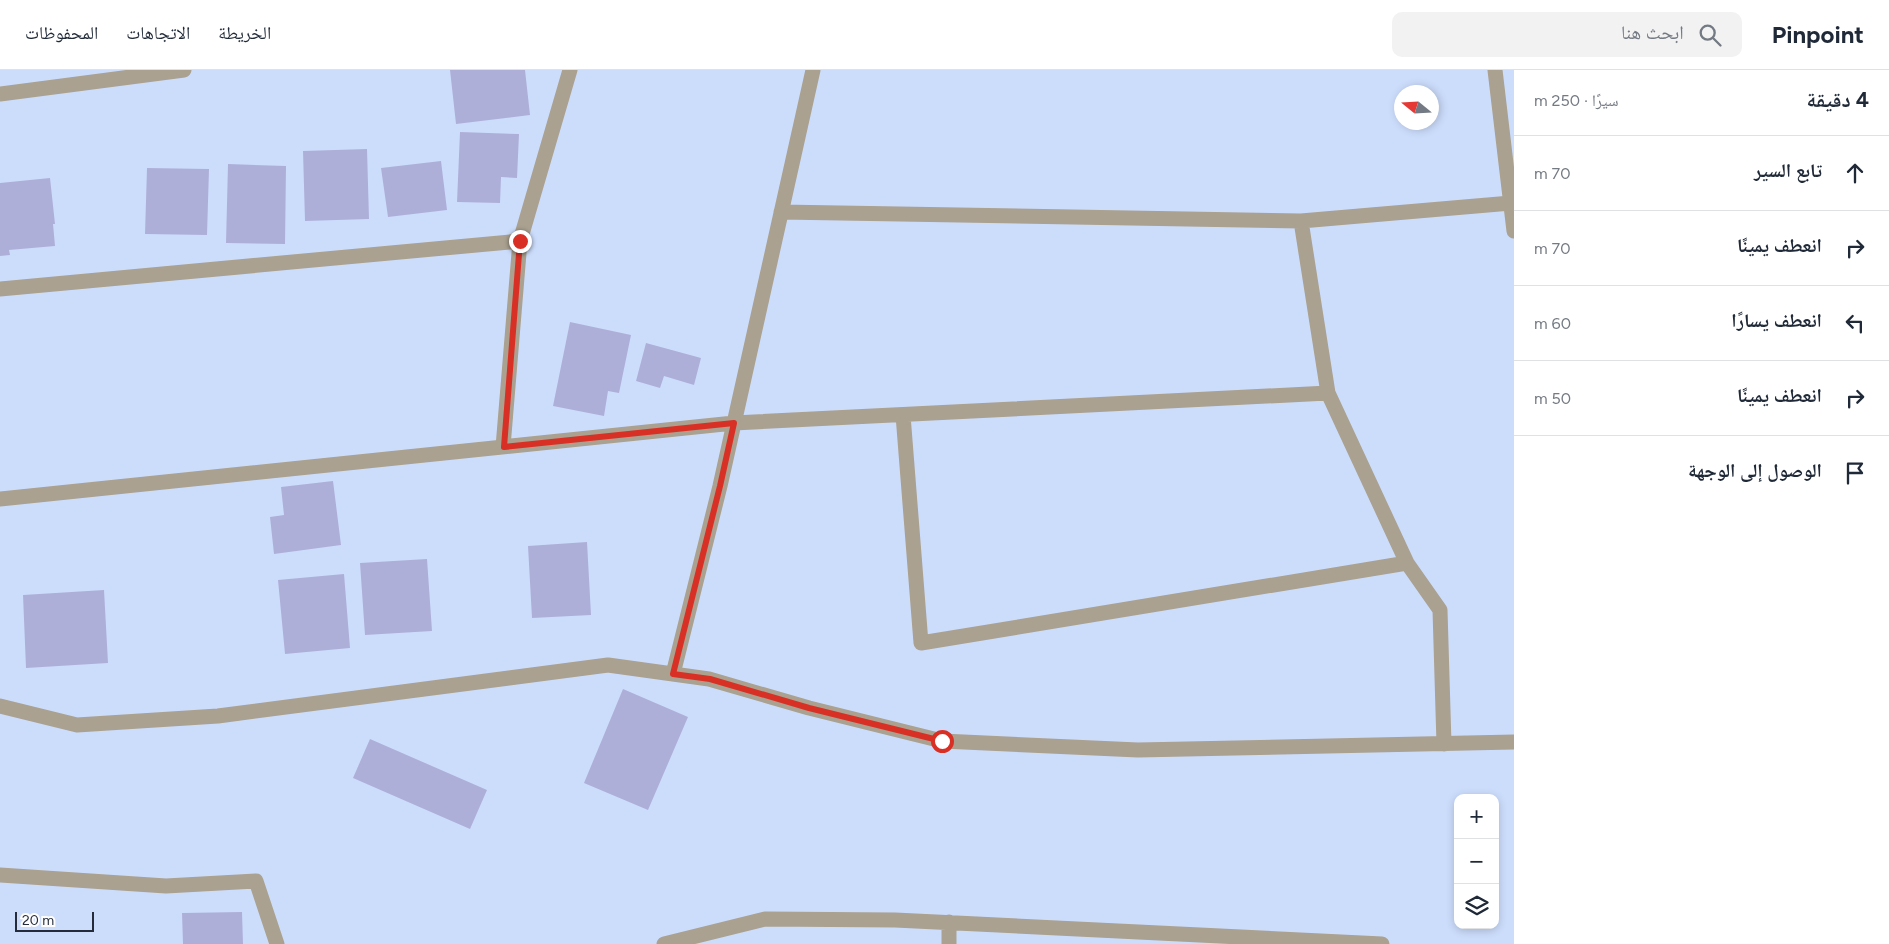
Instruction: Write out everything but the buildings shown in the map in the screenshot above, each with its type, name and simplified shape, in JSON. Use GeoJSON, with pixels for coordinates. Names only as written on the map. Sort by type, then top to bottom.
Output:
{"type":"FeatureCollection","features":[{"type":"Feature","properties":{"kind":"street"},"geometry":{"type":"LineString","coordinates":[[0,94],[183,70]]}},
{"type":"Feature","properties":{"kind":"street"},"geometry":{"type":"LineString","coordinates":[[504,447],[520,241],[570,70]]}},
{"type":"Feature","properties":{"kind":"street"},"geometry":{"type":"LineString","coordinates":[[673,674],[720,486],[813,70]]}},
{"type":"Feature","properties":{"kind":"street"},"geometry":{"type":"LineString","coordinates":[[1495,70],[1514,231]]}},
{"type":"Feature","properties":{"kind":"street"},"geometry":{"type":"LineString","coordinates":[[781,212],[1301,221],[1511,203]]}},
{"type":"Feature","properties":{"kind":"street"},"geometry":{"type":"LineString","coordinates":[[1301,221],[1328,393],[1407,563],[1440,610],[1444,744]]}},
{"type":"Feature","properties":{"kind":"street"},"geometry":{"type":"LineString","coordinates":[[0,289],[520,241]]}},
{"type":"Feature","properties":{"kind":"street"},"geometry":{"type":"LineString","coordinates":[[0,499],[734,423],[903,416],[1328,393]]}},
{"type":"Feature","properties":{"kind":"street"},"geometry":{"type":"LineString","coordinates":[[903,416],[921,643],[1407,563]]}},
{"type":"Feature","properties":{"kind":"street"},"geometry":{"type":"LineString","coordinates":[[0,706],[77,725],[218,716],[608,665],[710,679],[809,708],[942,741],[1138,750],[1514,742]]}},
{"type":"Feature","properties":{"kind":"street"},"geometry":{"type":"LineString","coordinates":[[0,875],[166,886],[256,881],[277,944]]}},
{"type":"Feature","properties":{"kind":"street"},"geometry":{"type":"LineString","coordinates":[[664,944],[765,919],[949,922],[1382,944]]}},
{"type":"Feature","properties":{"kind":"street"},"geometry":{"type":"LineString","coordinates":[[949,922],[949,944]]}},
{"type":"Feature","properties":{"kind":"route"},"geometry":{"type":"LineString","coordinates":[[520,241],[504,447],[734,423],[673,674],[710,679],[809,708],[942,741]]}}]}
